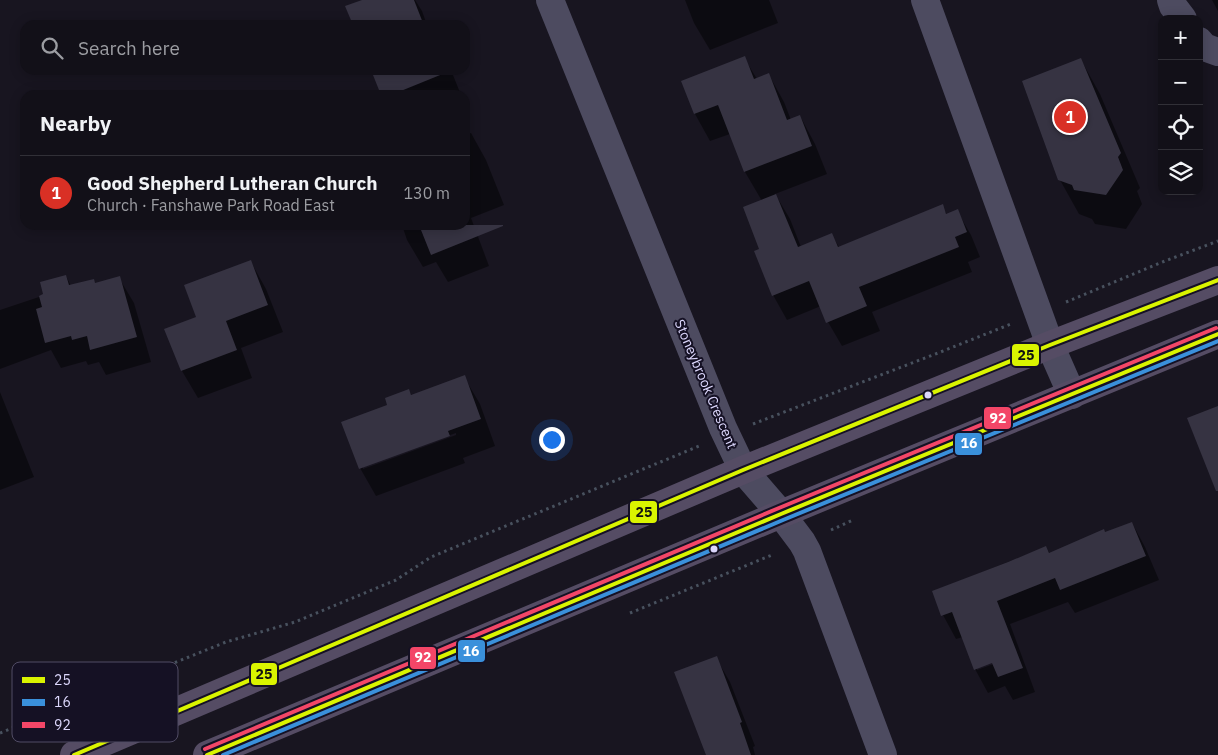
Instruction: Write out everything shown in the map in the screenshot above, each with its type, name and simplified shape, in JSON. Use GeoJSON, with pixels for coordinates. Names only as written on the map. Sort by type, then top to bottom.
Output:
{"type":"FeatureCollection","features":[{"type":"Feature","properties":{"kind":"main road"},"geometry":{"type":"LineString","coordinates":[[178,711],[742,470],[1050,345],[1218,280]]}},
{"type":"Feature","properties":{"kind":"main road"},"geometry":{"type":"LineString","coordinates":[[207,755],[781,514],[1218,334]]}},
{"type":"Feature","properties":{"kind":"main road"},"geometry":{"type":"LineString","coordinates":[[74,755],[104,742]]}},
{"type":"Feature","properties":{"kind":"street","name":"Stoneybrook Crescent"},"geometry":{"type":"LineString","coordinates":[[550,0],[723,428],[742,470],[781,514],[802,542],[807,552],[883,755]]}},
{"type":"Feature","properties":{"kind":"street"},"geometry":{"type":"LineString","coordinates":[[925,0],[1050,345],[1072,395]]}},
{"type":"Feature","properties":{"kind":"street"},"geometry":{"type":"LineString","coordinates":[[1171,0],[1180,15]]}},
{"type":"Feature","properties":{"kind":"street"},"geometry":{"type":"LineString","coordinates":[[1203,45],[1218,52]]}},
{"type":"Feature","properties":{"kind":"path"},"geometry":{"type":"LineString","coordinates":[[769,418],[938,354],[1218,241]]}},
{"type":"Feature","properties":{"kind":"path"},"geometry":{"type":"LineString","coordinates":[[176,662],[226,642],[295,622],[396,580],[431,557],[684,453]]}},
{"type":"Feature","properties":{"kind":"path"},"geometry":{"type":"LineString","coordinates":[[0,733],[12,728]]}},
{"type":"Feature","properties":{"kind":"building"},"geometry":{"type":"Polygon","coordinates":[[[362,0],[414,0],[422,20],[351,20],[345,6],[362,0]]]}},
{"type":"Feature","properties":{"kind":"building"},"geometry":{"type":"Polygon","coordinates":[[[745,56],[754,79],[769,73],[787,120],[800,115],[812,146],[744,172],[718,105],[694,114],[681,81],[745,56]]]}},
{"type":"Feature","properties":{"kind":"building"},"geometry":{"type":"Polygon","coordinates":[[[1081,58],[1121,153],[1118,157],[1123,170],[1106,195],[1074,190],[1072,185],[1058,180],[1022,81],[1081,58]]]}},
{"type":"Feature","properties":{"kind":"building"},"geometry":{"type":"Polygon","coordinates":[[[373,75],[440,75],[403,90],[379,90],[373,75]]]}},
{"type":"Feature","properties":{"kind":"building"},"geometry":{"type":"Polygon","coordinates":[[[776,194],[798,247],[832,233],[838,247],[943,204],[946,214],[958,209],[967,232],[955,237],[959,247],[859,287],[867,306],[826,323],[809,281],[772,296],[754,251],[759,249],[743,207],[776,194]]]}},
{"type":"Feature","properties":{"kind":"building"},"geometry":{"type":"Polygon","coordinates":[[[470,225],[503,225],[503,226],[431,255],[421,230],[470,230],[470,225]]]}},
{"type":"Feature","properties":{"kind":"building"},"geometry":{"type":"Polygon","coordinates":[[[251,260],[268,305],[226,321],[237,350],[181,371],[164,329],[196,317],[184,285],[251,260]]]}},
{"type":"Feature","properties":{"kind":"building"},"geometry":{"type":"Polygon","coordinates":[[[66,275],[69,285],[94,279],[95,283],[120,276],[137,337],[90,350],[87,336],[72,340],[71,336],[45,343],[36,309],[42,307],[39,296],[43,294],[40,282],[66,275]]]}},
{"type":"Feature","properties":{"kind":"building"},"geometry":{"type":"Polygon","coordinates":[[[465,375],[481,419],[448,431],[450,436],[359,469],[341,422],[387,405],[385,398],[409,389],[411,395],[465,375]]]}},
{"type":"Feature","properties":{"kind":"building"},"geometry":{"type":"Polygon","coordinates":[[[1218,406],[1218,491],[1216,491],[1187,418],[1218,406]]]}},
{"type":"Feature","properties":{"kind":"building"},"geometry":{"type":"Polygon","coordinates":[[[1132,522],[1146,556],[1060,590],[1055,578],[997,601],[1023,668],[998,677],[992,663],[974,670],[952,612],[941,616],[932,591],[1046,546],[1049,553],[1104,529],[1105,532],[1132,522]]]}},
{"type":"Feature","properties":{"kind":"building"},"geometry":{"type":"Polygon","coordinates":[[[717,656],[742,722],[740,723],[751,755],[706,755],[674,672],[717,656]]]}},
{"type":"Feature","properties":{"kind":"transit line","name":"25"},"geometry":{"type":"LineString","coordinates":[[178,711],[743,470],[1050,345],[1218,280]]}},
{"type":"Feature","properties":{"kind":"transit line","name":"92"},"geometry":{"type":"LineString","coordinates":[[205,749],[779,508],[1216,328]]}},
{"type":"Feature","properties":{"kind":"transit line","name":"25"},"geometry":{"type":"LineString","coordinates":[[207,755],[781,514],[1218,334]]}},
{"type":"Feature","properties":{"kind":"transit line","name":"16"},"geometry":{"type":"LineString","coordinates":[[223,755],[783,520],[1218,341]]}},
{"type":"Feature","properties":{"kind":"transit line","name":"25"},"geometry":{"type":"LineString","coordinates":[[74,755],[105,742]]}},
{"type":"Feature","properties":{"kind":"place","name":"Good Shepherd Lutheran Church"},"geometry":{"type":"Point","coordinates":[1070,117]}}]}
